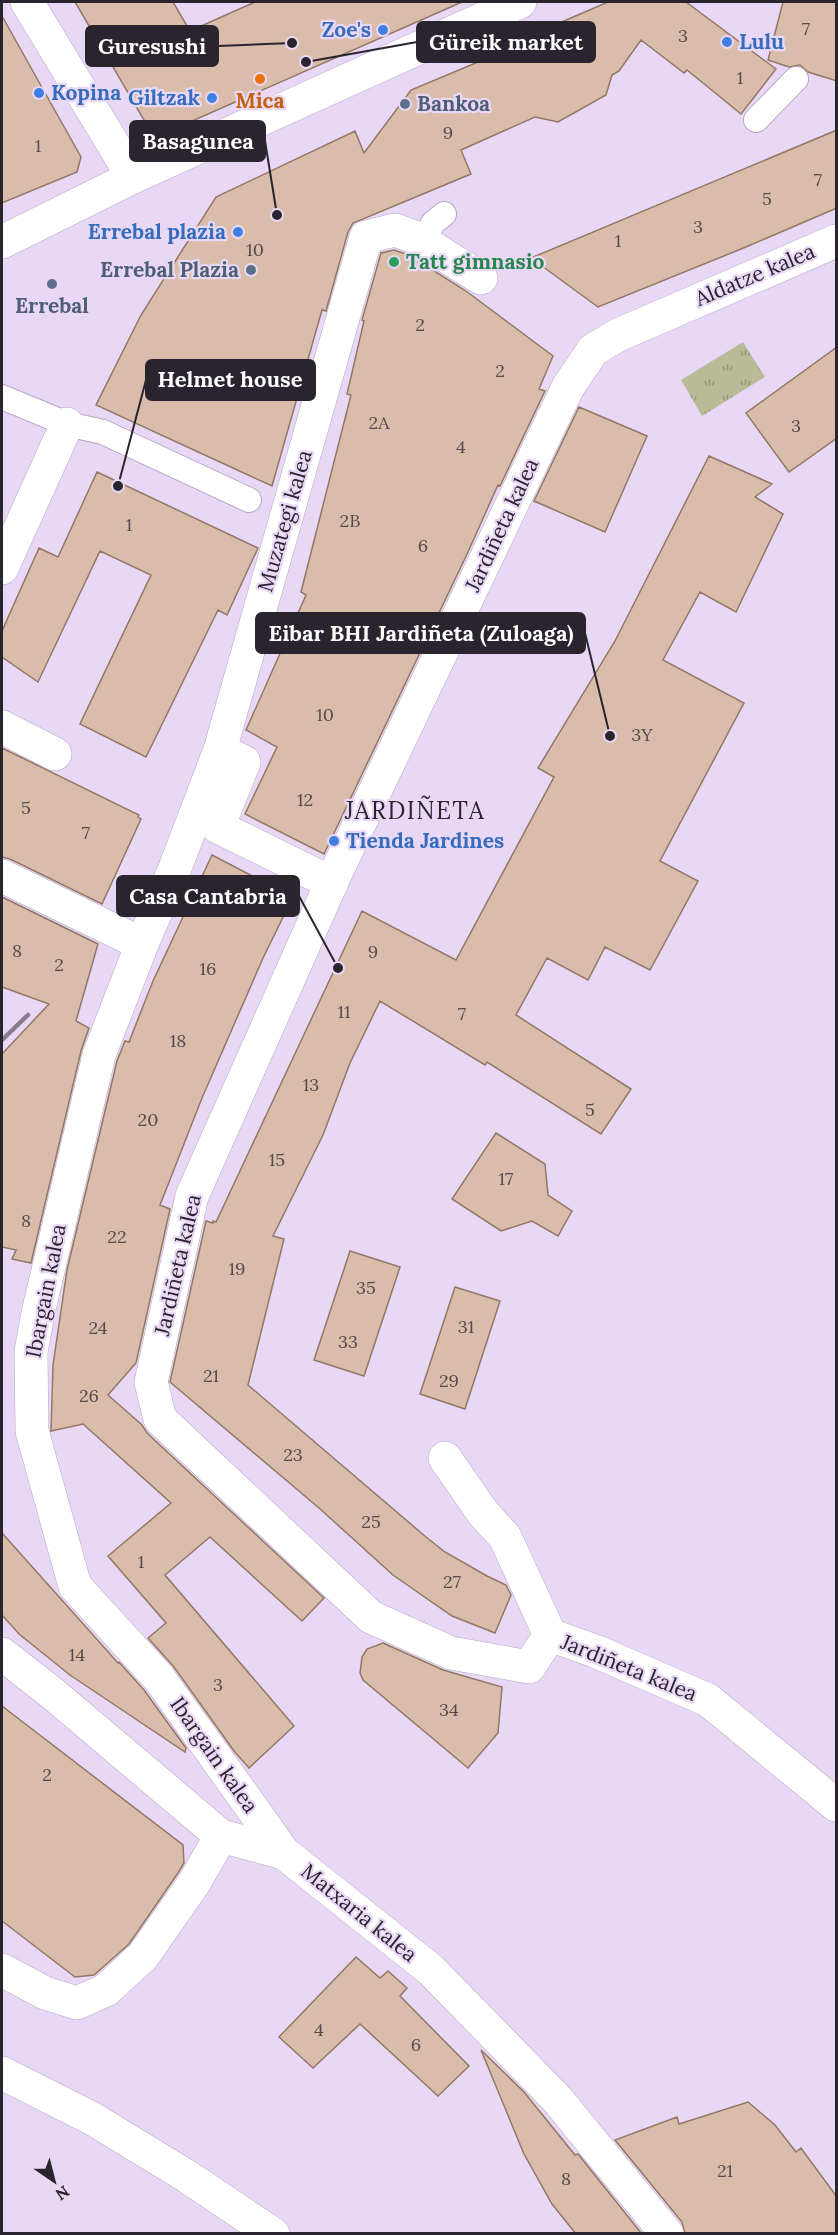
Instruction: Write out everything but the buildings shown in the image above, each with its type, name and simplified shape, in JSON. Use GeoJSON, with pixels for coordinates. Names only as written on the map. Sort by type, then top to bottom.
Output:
{"type":"FeatureCollection","features":[{"type":"Feature","properties":{"kind":"main road"},"geometry":{"type":"LineString","coordinates":[[27,2],[133,177]]}},
{"type":"Feature","properties":{"kind":"main road"},"geometry":{"type":"LineString","coordinates":[[2,242],[133,177],[520,2]]}},
{"type":"Feature","properties":{"kind":"main road","name":"Muzategi kalea"},"geometry":{"type":"LineString","coordinates":[[220,750],[366,237],[395,230],[423,242],[481,278]]}},
{"type":"Feature","properties":{"kind":"main road","name":"Aldatze kalea"},"geometry":{"type":"LineString","coordinates":[[674,310],[837,241]]}},
{"type":"Feature","properties":{"kind":"main road","name":"Jardiñeta kalea"},"geometry":{"type":"LineString","coordinates":[[674,310],[618,335],[593,350],[568,387],[332,883],[192,1196],[151,1382],[160,1419],[370,1617],[451,1653],[529,1667],[550,1635],[595,1650],[708,1700],[837,1806]]}},
{"type":"Feature","properties":{"kind":"main road"},"geometry":{"type":"LineString","coordinates":[[2,568],[67,424]]}},
{"type":"Feature","properties":{"kind":"main road"},"geometry":{"type":"LineString","coordinates":[[2,727],[55,754]]}},
{"type":"Feature","properties":{"kind":"main road"},"geometry":{"type":"LineString","coordinates":[[220,750],[244,762],[218,827],[332,883]]}},
{"type":"Feature","properties":{"kind":"main road","name":"Ibargain kalea"},"geometry":{"type":"LineString","coordinates":[[220,750],[99,1055],[38,1313],[31,1352],[32,1431],[75,1586],[159,1678],[284,1853]]}},
{"type":"Feature","properties":{"kind":"main road"},"geometry":{"type":"LineString","coordinates":[[2,876],[142,944]]}},
{"type":"Feature","properties":{"kind":"main road"},"geometry":{"type":"LineString","coordinates":[[445,1458],[483,1513],[505,1537],[550,1635]]}},
{"type":"Feature","properties":{"kind":"main road","name":"Matxaria kalea"},"geometry":{"type":"LineString","coordinates":[[2,1654],[52,1693],[221,1836],[284,1853],[431,1970],[557,2099],[667,2234]]}},
{"type":"Feature","properties":{"kind":"main road"},"geometry":{"type":"LineString","coordinates":[[2,1970],[45,1993],[77,2003],[106,1990],[143,1956],[194,1883],[221,1836]]}},
{"type":"Feature","properties":{"kind":"main road"},"geometry":{"type":"LineString","coordinates":[[2,2073],[93,2119],[188,2177],[273,2234]]}},
{"type":"Feature","properties":{"kind":"street"},"geometry":{"type":"LineString","coordinates":[[756,120],[796,79]]}},
{"type":"Feature","properties":{"kind":"street"},"geometry":{"type":"LineString","coordinates":[[423,242],[433,223],[444,214]]}},
{"type":"Feature","properties":{"kind":"street"},"geometry":{"type":"LineString","coordinates":[[2,397],[67,424],[103,432],[249,500]]}},
{"type":"Feature","properties":{"kind":"green space"},"geometry":{"type":"Polygon","coordinates":[[[743,342],[765,377],[702,416],[681,380],[743,342]]]}},
{"type":"Feature","properties":{"kind":"railway"},"geometry":{"type":"LineString","coordinates":[[2,1040],[28,1015]]}},
{"type":"Feature","properties":{"kind":"place","name":"Zoe's"},"geometry":{"type":"Point","coordinates":[383,30]}},
{"type":"Feature","properties":{"kind":"place","name":"Lulu"},"geometry":{"type":"Point","coordinates":[727,42]}},
{"type":"Feature","properties":{"kind":"place","name":"Guresushi"},"geometry":{"type":"Point","coordinates":[292,43]}},
{"type":"Feature","properties":{"kind":"place","name":"Güreik market"},"geometry":{"type":"Point","coordinates":[306,62]}},
{"type":"Feature","properties":{"kind":"place","name":"Mica"},"geometry":{"type":"Point","coordinates":[260,79]}},
{"type":"Feature","properties":{"kind":"place","name":"Kopina"},"geometry":{"type":"Point","coordinates":[39,93]}},
{"type":"Feature","properties":{"kind":"place","name":"Giltzak"},"geometry":{"type":"Point","coordinates":[212,98]}},
{"type":"Feature","properties":{"kind":"place","name":"Bankoa"},"geometry":{"type":"Point","coordinates":[405,104]}},
{"type":"Feature","properties":{"kind":"place","name":"Basagunea"},"geometry":{"type":"Point","coordinates":[277,215]}},
{"type":"Feature","properties":{"kind":"place","name":"Errebal plazia"},"geometry":{"type":"Point","coordinates":[238,232]}},
{"type":"Feature","properties":{"kind":"place","name":"Tatt gimnasio"},"geometry":{"type":"Point","coordinates":[394,262]}},
{"type":"Feature","properties":{"kind":"place","name":"Errebal Plazia"},"geometry":{"type":"Point","coordinates":[251,270]}},
{"type":"Feature","properties":{"kind":"place","name":"Errebal"},"geometry":{"type":"Point","coordinates":[52,284]}},
{"type":"Feature","properties":{"kind":"place","name":"Helmet house"},"geometry":{"type":"Point","coordinates":[118,486]}},
{"type":"Feature","properties":{"kind":"place","name":"Eibar BHI Jardiñeta (Zuloaga)"},"geometry":{"type":"Point","coordinates":[610,736]}},
{"type":"Feature","properties":{"kind":"place","name":"Tienda Jardines"},"geometry":{"type":"Point","coordinates":[334,841]}},
{"type":"Feature","properties":{"kind":"place","name":"Casa Cantabria"},"geometry":{"type":"Point","coordinates":[338,968]}},
{"type":"Feature","properties":{"kind":"district","name":"JARDIÑETA"},"geometry":{"type":"Point","coordinates":[415,811]}}]}
